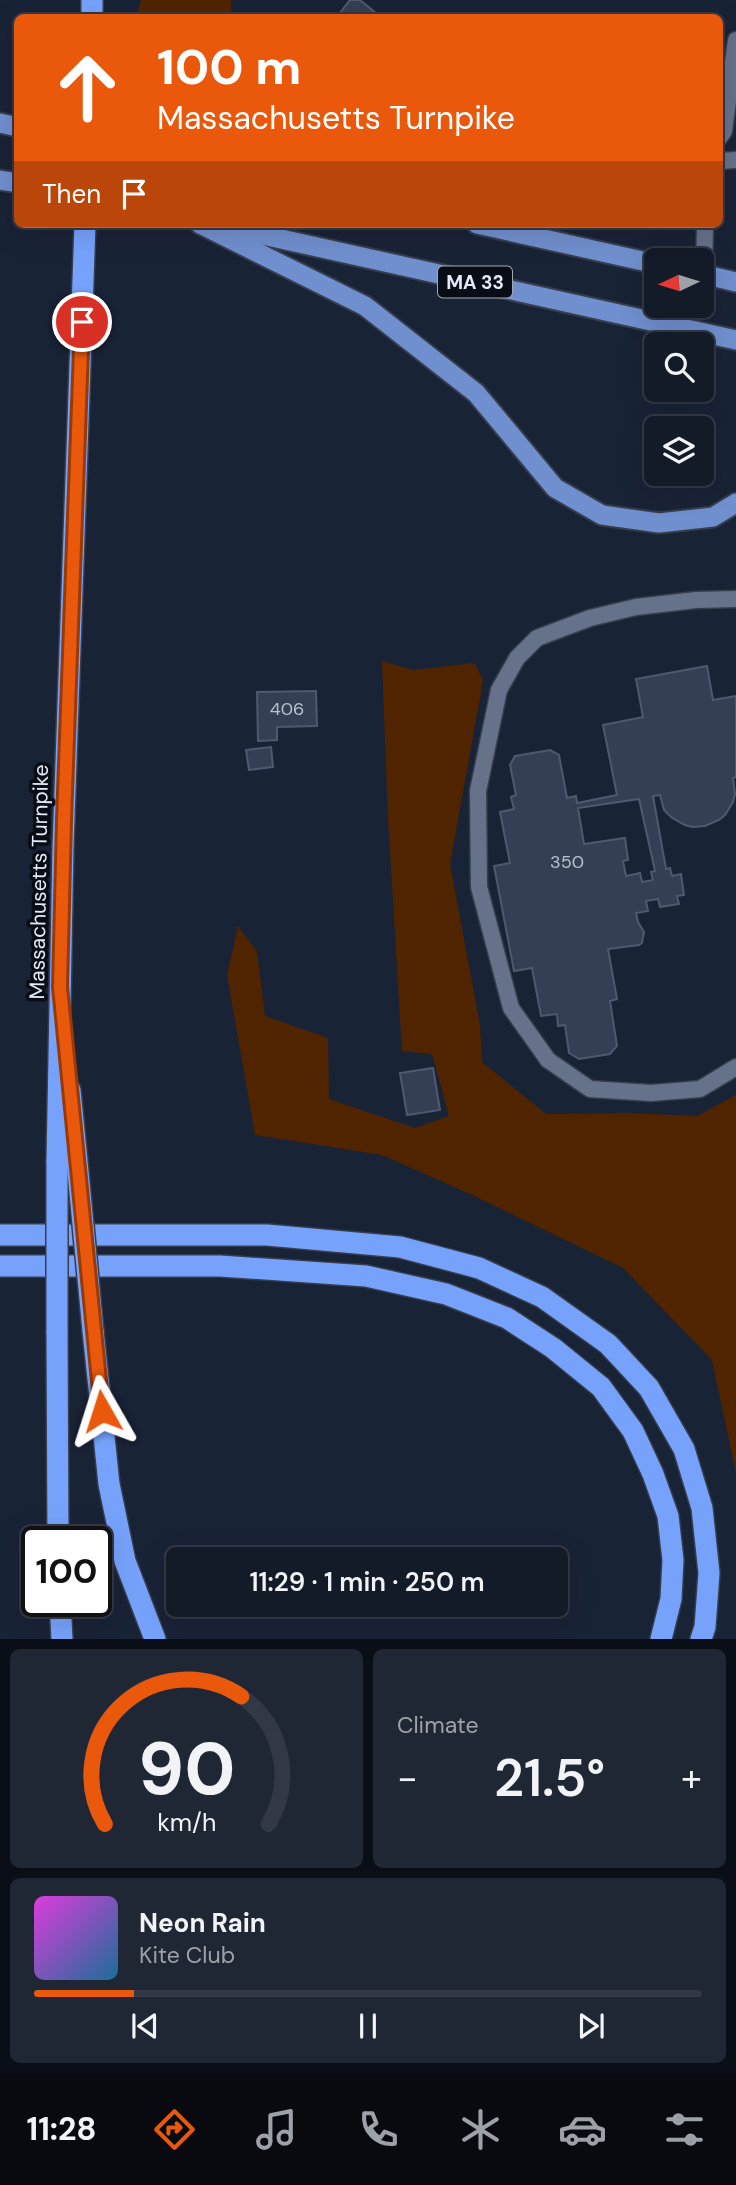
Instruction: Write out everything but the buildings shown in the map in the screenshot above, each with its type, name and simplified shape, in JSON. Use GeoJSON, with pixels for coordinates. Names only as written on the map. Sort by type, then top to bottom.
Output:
{"type":"FeatureCollection","features":[{"type":"Feature","properties":{"kind":"highway","name":"Massachusetts Turnpike"},"geometry":{"type":"LineString","coordinates":[[67,1161],[60,987],[85,228]]}},
{"type":"Feature","properties":{"kind":"highway"},"geometry":{"type":"LineString","coordinates":[[58,1526],[57,1331],[67,1161]]}},
{"type":"Feature","properties":{"kind":"highway"},"geometry":{"type":"LineString","coordinates":[[67,1161],[93,1331],[109,1484],[125,1561],[155,1639]]}},
{"type":"Feature","properties":{"kind":"highway"},"geometry":{"type":"LineString","coordinates":[[0,1235],[267,1235],[400,1247],[479,1268],[542,1297],[608,1344],[649,1388],[684,1449],[702,1508],[709,1573],[705,1627],[701,1639]]}},
{"type":"Feature","properties":{"kind":"highway"},"geometry":{"type":"LineString","coordinates":[[0,1266],[220,1266],[366,1276],[446,1294],[507,1318],[553,1348],[600,1387],[633,1431],[653,1474],[668,1516],[673,1560],[671,1599],[661,1639]]}},
{"type":"Feature","properties":{"kind":"highway"},"geometry":{"type":"LineString","coordinates":[[61,1617],[62,1639]]}},
{"type":"Feature","properties":{"kind":"main road"},"geometry":{"type":"LineString","coordinates":[[208,228],[365,306],[476,393],[555,488],[602,515],[659,523],[713,517],[736,503]]}},
{"type":"Feature","properties":{"kind":"main road","name":"MA 33"},"geometry":{"type":"LineString","coordinates":[[232,228],[736,340]]}},
{"type":"Feature","properties":{"kind":"main road"},"geometry":{"type":"LineString","coordinates":[[512,228],[531,230],[644,261]]}},
{"type":"Feature","properties":{"kind":"main road"},"geometry":{"type":"LineString","coordinates":[[714,277],[736,282]]}},
{"type":"Feature","properties":{"kind":"lane"},"geometry":{"type":"LineString","coordinates":[[723,132],[736,40]]}},
{"type":"Feature","properties":{"kind":"lane"},"geometry":{"type":"LineString","coordinates":[[704,248],[705,228]]}},
{"type":"Feature","properties":{"kind":"lane"},"geometry":{"type":"LineString","coordinates":[[736,599],[696,600],[636,607],[590,618],[537,638],[517,658],[499,690],[478,791],[479,887],[511,1008],[548,1060],[590,1089],[650,1093],[700,1089],[736,1067]]}},
{"type":"Feature","properties":{"kind":"shaded area"},"geometry":{"type":"Polygon","coordinates":[[[141,0],[231,0],[231,14],[137,14],[141,0]]]}},
{"type":"Feature","properties":{"kind":"shaded area"},"geometry":{"type":"Polygon","coordinates":[[[382,661],[413,670],[475,663],[483,681],[450,864],[480,1025],[482,1062],[546,1114],[631,1113],[697,1116],[736,1095],[736,1473],[712,1360],[623,1268],[468,1193],[382,1155],[255,1135],[227,975],[238,926],[257,951],[265,1016],[328,1038],[329,1099],[415,1128],[449,1116],[432,1054],[402,1051],[382,661]]]}},
{"type":"Feature","properties":{"kind":"route"},"geometry":{"type":"LineString","coordinates":[[82,322],[60,987],[102,1411]]}}]}
